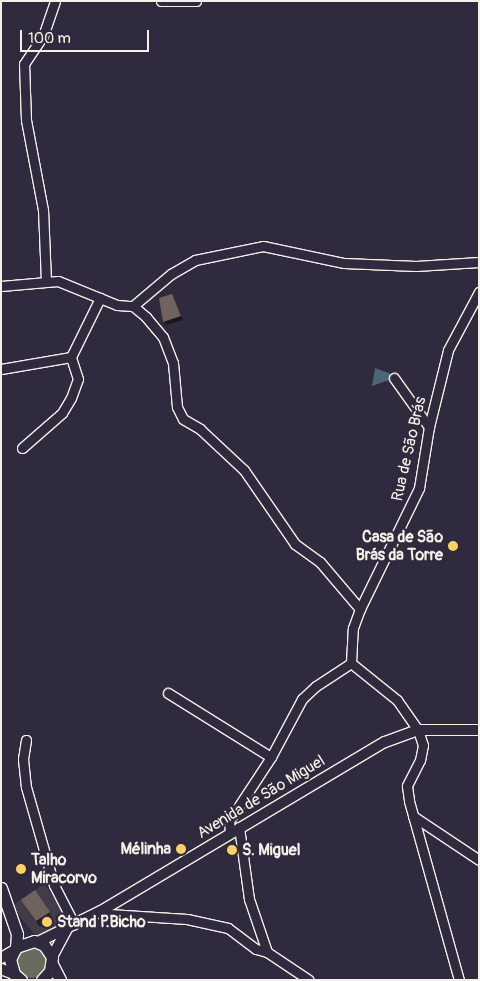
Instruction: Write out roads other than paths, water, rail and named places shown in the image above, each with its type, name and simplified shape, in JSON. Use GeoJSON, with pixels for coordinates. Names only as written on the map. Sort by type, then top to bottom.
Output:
{"type":"FeatureCollection","features":[{"type":"Feature","properties":{"kind":"main road"},"geometry":{"type":"LineString","coordinates":[[1,888],[17,934],[11,967],[17,977]]}},
{"type":"Feature","properties":{"kind":"main road"},"geometry":{"type":"LineString","coordinates":[[8,912],[52,960],[60,980]]}},
{"type":"Feature","properties":{"kind":"main road"},"geometry":{"type":"LineString","coordinates":[[15,949],[36,941]]}},
{"type":"Feature","properties":{"kind":"main road"},"geometry":{"type":"LineString","coordinates":[[42,980],[52,960]]}},
{"type":"Feature","properties":{"kind":"street"},"geometry":{"type":"LineString","coordinates":[[46,281],[43,210],[26,120],[24,64],[43,36],[55,1]]}},
{"type":"Feature","properties":{"kind":"street"},"geometry":{"type":"LineString","coordinates":[[161,1],[196,1]]}},
{"type":"Feature","properties":{"kind":"street"},"geometry":{"type":"LineString","coordinates":[[133,306],[171,274],[195,260],[263,246],[344,262],[416,266],[479,262]]}},
{"type":"Feature","properties":{"kind":"street"},"geometry":{"type":"LineString","coordinates":[[1,286],[46,281],[74,286],[117,305],[133,306],[163,337],[173,363],[177,407],[182,419],[200,430],[244,470],[295,544],[320,562],[360,609]]}},
{"type":"Feature","properties":{"kind":"street","name":"Rua de São Brás"},"geometry":{"type":"LineString","coordinates":[[351,664],[353,628],[360,609],[371,591],[380,564],[414,504],[429,427],[448,350],[479,292]]}},
{"type":"Feature","properties":{"kind":"street"},"geometry":{"type":"LineString","coordinates":[[22,448],[62,413],[71,398],[78,379],[71,358],[100,298]]}},
{"type":"Feature","properties":{"kind":"street"},"geometry":{"type":"LineString","coordinates":[[1,369],[71,358]]}},
{"type":"Feature","properties":{"kind":"street"},"geometry":{"type":"LineString","coordinates":[[394,378],[429,427]]}},
{"type":"Feature","properties":{"kind":"street"},"geometry":{"type":"LineString","coordinates":[[267,952],[249,899],[234,829],[229,821],[271,757],[302,699],[316,686],[351,664],[397,700],[418,730],[423,745],[420,760],[407,786],[413,816],[459,980]]}},
{"type":"Feature","properties":{"kind":"street"},"geometry":{"type":"LineString","coordinates":[[168,693],[271,757]]}},
{"type":"Feature","properties":{"kind":"street","name":"Avenida de São Miguel"},"geometry":{"type":"LineString","coordinates":[[36,941],[101,911],[234,829],[385,742],[418,730],[479,730]]}},
{"type":"Feature","properties":{"kind":"street"},"geometry":{"type":"LineString","coordinates":[[26,740],[23,759],[26,787],[54,885],[72,925],[52,960]]}},
{"type":"Feature","properties":{"kind":"street"},"geometry":{"type":"LineString","coordinates":[[413,816],[479,860]]}},
{"type":"Feature","properties":{"kind":"street"},"geometry":{"type":"LineString","coordinates":[[101,911],[110,914],[187,919],[228,928],[256,949],[267,952],[309,980]]}},
{"type":"Feature","properties":{"kind":"street"},"geometry":{"type":"LineString","coordinates":[[1,958],[15,949]]}},
{"type":"Feature","properties":{"kind":"street"},"geometry":{"type":"LineString","coordinates":[[1,969],[17,977]]}},
{"type":"Feature","properties":{"kind":"water"},"geometry":{"type":"Polygon","coordinates":[[[375,368],[391,374],[389,380],[372,386],[375,368]]]}},
{"type":"Feature","properties":{"kind":"place","name":"Casa de São Brás da Torre"},"geometry":{"type":"Point","coordinates":[453,546]}},
{"type":"Feature","properties":{"kind":"place","name":"Mélinha"},"geometry":{"type":"Point","coordinates":[181,849]}},
{"type":"Feature","properties":{"kind":"place","name":"S. Miguel"},"geometry":{"type":"Point","coordinates":[232,850]}},
{"type":"Feature","properties":{"kind":"place","name":"Talho Miracorvo"},"geometry":{"type":"Point","coordinates":[21,869]}},
{"type":"Feature","properties":{"kind":"place","name":"Stand P.Bicho"},"geometry":{"type":"Point","coordinates":[47,922]}}]}
